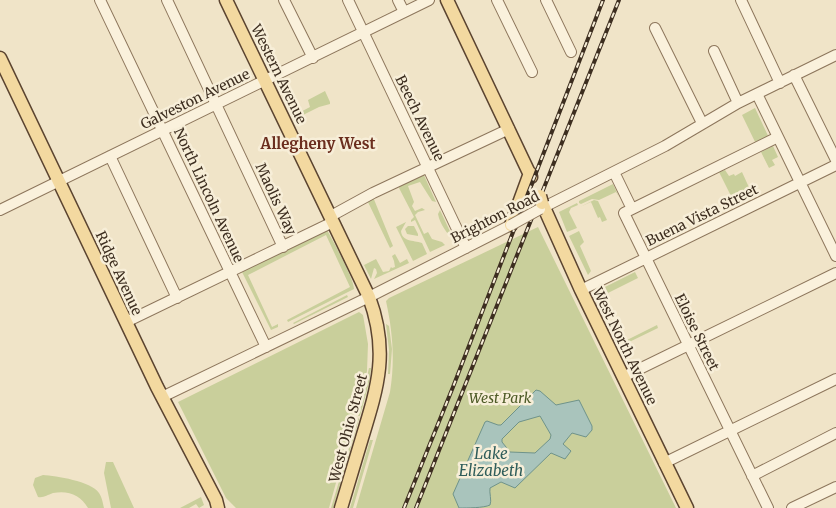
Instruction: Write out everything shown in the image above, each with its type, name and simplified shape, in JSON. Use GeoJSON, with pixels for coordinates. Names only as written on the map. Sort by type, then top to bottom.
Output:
{"type":"FeatureCollection","features":[{"type":"Feature","properties":{"kind":"main road","name":"Western Avenue"},"geometry":{"type":"LineString","coordinates":[[226,0],[369,297]]}},
{"type":"Feature","properties":{"kind":"main road"},"geometry":{"type":"LineString","coordinates":[[447,0],[530,175],[509,225]]}},
{"type":"Feature","properties":{"kind":"main road","name":"Ridge Avenue"},"geometry":{"type":"LineString","coordinates":[[0,58],[4,74],[59,182],[162,398],[219,505]]}},
{"type":"Feature","properties":{"kind":"main road","name":"West North Avenue"},"geometry":{"type":"LineString","coordinates":[[542,204],[581,290],[687,508]]}},
{"type":"Feature","properties":{"kind":"main road","name":"West Ohio Street"},"geometry":{"type":"LineString","coordinates":[[341,508],[375,395],[380,372],[379,335],[376,315],[369,297]]}},
{"type":"Feature","properties":{"kind":"street","name":"North Lincoln Avenue"},"geometry":{"type":"LineString","coordinates":[[100,0],[266,347]]}},
{"type":"Feature","properties":{"kind":"street","name":"Maolis Way"},"geometry":{"type":"LineString","coordinates":[[167,0],[283,247]]}},
{"type":"Feature","properties":{"kind":"street"},"geometry":{"type":"LineString","coordinates":[[284,0],[313,58]]}},
{"type":"Feature","properties":{"kind":"street","name":"Beech Avenue"},"geometry":{"type":"LineString","coordinates":[[348,0],[466,248]]}},
{"type":"Feature","properties":{"kind":"street"},"geometry":{"type":"LineString","coordinates":[[398,0],[404,12]]}},
{"type":"Feature","properties":{"kind":"street","name":"Galveston Avenue"},"geometry":{"type":"LineString","coordinates":[[0,210],[429,0]]}},
{"type":"Feature","properties":{"kind":"street"},"geometry":{"type":"LineString","coordinates":[[497,0],[532,72]]}},
{"type":"Feature","properties":{"kind":"street"},"geometry":{"type":"LineString","coordinates":[[546,0],[571,52]]}},
{"type":"Feature","properties":{"kind":"street"},"geometry":{"type":"LineString","coordinates":[[741,0],[780,82]]}},
{"type":"Feature","properties":{"kind":"street"},"geometry":{"type":"LineString","coordinates":[[655,28],[702,123]]}},
{"type":"Feature","properties":{"kind":"street"},"geometry":{"type":"LineString","coordinates":[[714,51],[738,103]]}},
{"type":"Feature","properties":{"kind":"street","name":"Brighton Road"},"geometry":{"type":"LineString","coordinates":[[162,398],[466,248],[509,225],[542,204],[614,172],[665,146],[738,103],[836,55]]}},
{"type":"Feature","properties":{"kind":"street"},"geometry":{"type":"LineString","coordinates":[[794,75],[836,160]]}},
{"type":"Feature","properties":{"kind":"street"},"geometry":{"type":"LineString","coordinates":[[757,94],[836,256]]}},
{"type":"Feature","properties":{"kind":"street"},"geometry":{"type":"LineString","coordinates":[[126,322],[283,247],[373,193],[508,129]]}},
{"type":"Feature","properties":{"kind":"street"},"geometry":{"type":"LineString","coordinates":[[632,209],[778,137]]}},
{"type":"Feature","properties":{"kind":"street"},"geometry":{"type":"LineString","coordinates":[[110,156],[177,298]]}},
{"type":"Feature","properties":{"kind":"street","name":"Buena Vista Street"},"geometry":{"type":"LineString","coordinates":[[581,290],[836,165]]}},
{"type":"Feature","properties":{"kind":"street","name":"Eloise Street"},"geometry":{"type":"LineString","coordinates":[[614,172],[632,209],[624,213],[768,508]]}},
{"type":"Feature","properties":{"kind":"street"},"geometry":{"type":"LineString","coordinates":[[623,377],[836,273]]}},
{"type":"Feature","properties":{"kind":"street"},"geometry":{"type":"LineString","coordinates":[[664,463],[836,379]]}},
{"type":"Feature","properties":{"kind":"street"},"geometry":{"type":"LineString","coordinates":[[752,476],[836,434]]}},
{"type":"Feature","properties":{"kind":"street"},"geometry":{"type":"LineString","coordinates":[[792,508],[836,487]]}},
{"type":"Feature","properties":{"kind":"green space"},"geometry":{"type":"Polygon","coordinates":[[[325,91],[330,104],[319,107],[295,119],[293,116],[310,107],[308,100],[325,91]]]}},
{"type":"Feature","properties":{"kind":"green space"},"geometry":{"type":"Polygon","coordinates":[[[755,108],[770,140],[757,146],[742,115],[755,108]]]}},
{"type":"Feature","properties":{"kind":"green space"},"geometry":{"type":"Polygon","coordinates":[[[773,146],[778,157],[772,160],[775,165],[769,168],[761,152],[773,146]]]}},
{"type":"Feature","properties":{"kind":"green space"},"geometry":{"type":"Polygon","coordinates":[[[725,170],[729,176],[734,174],[735,176],[742,172],[752,194],[734,202],[719,172],[725,170]]]}},
{"type":"Feature","properties":{"kind":"green space"},"geometry":{"type":"Polygon","coordinates":[[[423,173],[436,202],[432,201],[420,182],[408,186],[414,202],[412,206],[415,211],[422,208],[425,210],[415,215],[424,234],[428,232],[432,239],[445,245],[430,252],[415,220],[411,222],[414,217],[399,188],[423,173]]]}},
{"type":"Feature","properties":{"kind":"green space"},"geometry":{"type":"Polygon","coordinates":[[[613,184],[619,197],[616,192],[599,200],[592,199],[581,204],[579,203],[579,201],[613,184]]]}},
{"type":"Feature","properties":{"kind":"green space"},"geometry":{"type":"Polygon","coordinates":[[[373,197],[393,246],[390,248],[367,200],[373,197]]]}},
{"type":"Feature","properties":{"kind":"green space"},"geometry":{"type":"Polygon","coordinates":[[[594,200],[598,201],[607,220],[602,222],[600,217],[598,218],[591,202],[580,207],[594,200]]]}},
{"type":"Feature","properties":{"kind":"green space"},"geometry":{"type":"Polygon","coordinates":[[[577,203],[578,205],[571,208],[569,212],[577,228],[567,232],[559,212],[577,203]]]}},
{"type":"Feature","properties":{"kind":"green space"},"geometry":{"type":"Polygon","coordinates":[[[440,210],[453,241],[440,222],[438,214],[440,210]]]}},
{"type":"Feature","properties":{"kind":"green space"},"geometry":{"type":"Polygon","coordinates":[[[406,222],[401,231],[403,237],[422,243],[427,254],[413,261],[396,227],[406,222]]]}},
{"type":"Feature","properties":{"kind":"green space"},"geometry":{"type":"Polygon","coordinates":[[[408,226],[414,226],[418,236],[407,234],[405,229],[408,226]]]}},
{"type":"Feature","properties":{"kind":"green space","name":"West Park"},"geometry":{"type":"Polygon","coordinates":[[[538,227],[676,508],[356,508],[390,392],[392,347],[386,301],[538,227]]]}},
{"type":"Feature","properties":{"kind":"green space"},"geometry":{"type":"Polygon","coordinates":[[[327,230],[347,269],[354,289],[288,322],[287,320],[350,287],[326,235],[248,275],[272,327],[278,324],[278,327],[271,330],[242,272],[327,230]]]}},
{"type":"Feature","properties":{"kind":"green space"},"geometry":{"type":"Polygon","coordinates":[[[579,231],[584,242],[580,246],[591,271],[588,275],[569,236],[579,231]]]}},
{"type":"Feature","properties":{"kind":"green space"},"geometry":{"type":"Polygon","coordinates":[[[395,254],[400,263],[407,259],[409,263],[374,279],[377,273],[374,268],[371,279],[364,265],[376,259],[383,272],[389,271],[391,267],[395,267],[392,256],[395,254]]]}},
{"type":"Feature","properties":{"kind":"green space"},"geometry":{"type":"Polygon","coordinates":[[[635,272],[638,278],[608,293],[605,287],[635,272]]]}},
{"type":"Feature","properties":{"kind":"green space"},"geometry":{"type":"Polygon","coordinates":[[[347,295],[348,297],[293,323],[347,295]]]}},
{"type":"Feature","properties":{"kind":"green space"},"geometry":{"type":"Polygon","coordinates":[[[359,312],[363,315],[368,344],[367,371],[329,508],[236,508],[226,498],[178,402],[359,312]]]}},
{"type":"Feature","properties":{"kind":"green space"},"geometry":{"type":"Polygon","coordinates":[[[386,324],[389,326],[392,349],[390,374],[388,374],[389,350],[386,324]]]}},
{"type":"Feature","properties":{"kind":"green space"},"geometry":{"type":"Polygon","coordinates":[[[657,325],[658,328],[623,345],[615,330],[617,329],[622,340],[625,341],[657,325]]]}},
{"type":"Feature","properties":{"kind":"green space"},"geometry":{"type":"Polygon","coordinates":[[[369,368],[371,368],[369,383],[360,416],[358,416],[369,368]]]}},
{"type":"Feature","properties":{"kind":"green space"},"geometry":{"type":"Polygon","coordinates":[[[358,418],[333,508],[331,508],[358,418]]]}},
{"type":"Feature","properties":{"kind":"green space"},"geometry":{"type":"Polygon","coordinates":[[[370,440],[373,440],[353,508],[350,508],[370,440]]]}},
{"type":"Feature","properties":{"kind":"green space"},"geometry":{"type":"Polygon","coordinates":[[[106,462],[113,462],[134,508],[111,508],[104,473],[106,462]]]}},
{"type":"Feature","properties":{"kind":"green space"},"geometry":{"type":"Polygon","coordinates":[[[43,475],[89,485],[99,493],[104,508],[88,508],[78,497],[64,492],[38,497],[33,485],[35,478],[43,475]]]}},
{"type":"Feature","properties":{"kind":"green space"},"geometry":{"type":"Polygon","coordinates":[[[201,497],[204,505],[199,508],[196,504],[189,508],[180,508],[201,497]]]}},
{"type":"Feature","properties":{"kind":"water","name":"Lake Elizabeth"},"geometry":{"type":"Polygon","coordinates":[[[536,390],[540,391],[556,405],[579,400],[592,426],[592,430],[586,437],[572,433],[563,444],[571,451],[565,459],[551,453],[515,488],[501,482],[490,488],[490,505],[459,508],[453,494],[485,422],[501,425],[536,390]],[[540,416],[519,422],[502,439],[502,442],[510,452],[535,453],[550,439],[551,435],[540,416]]]}},
{"type":"Feature","properties":{"kind":"railway"},"geometry":{"type":"LineString","coordinates":[[404,508],[603,0]]}},
{"type":"Feature","properties":{"kind":"railway"},"geometry":{"type":"LineString","coordinates":[[416,508],[619,0]]}},
{"type":"Feature","properties":{"kind":"district","name":"Allegheny West"},"geometry":{"type":"Point","coordinates":[318,144]}}]}
